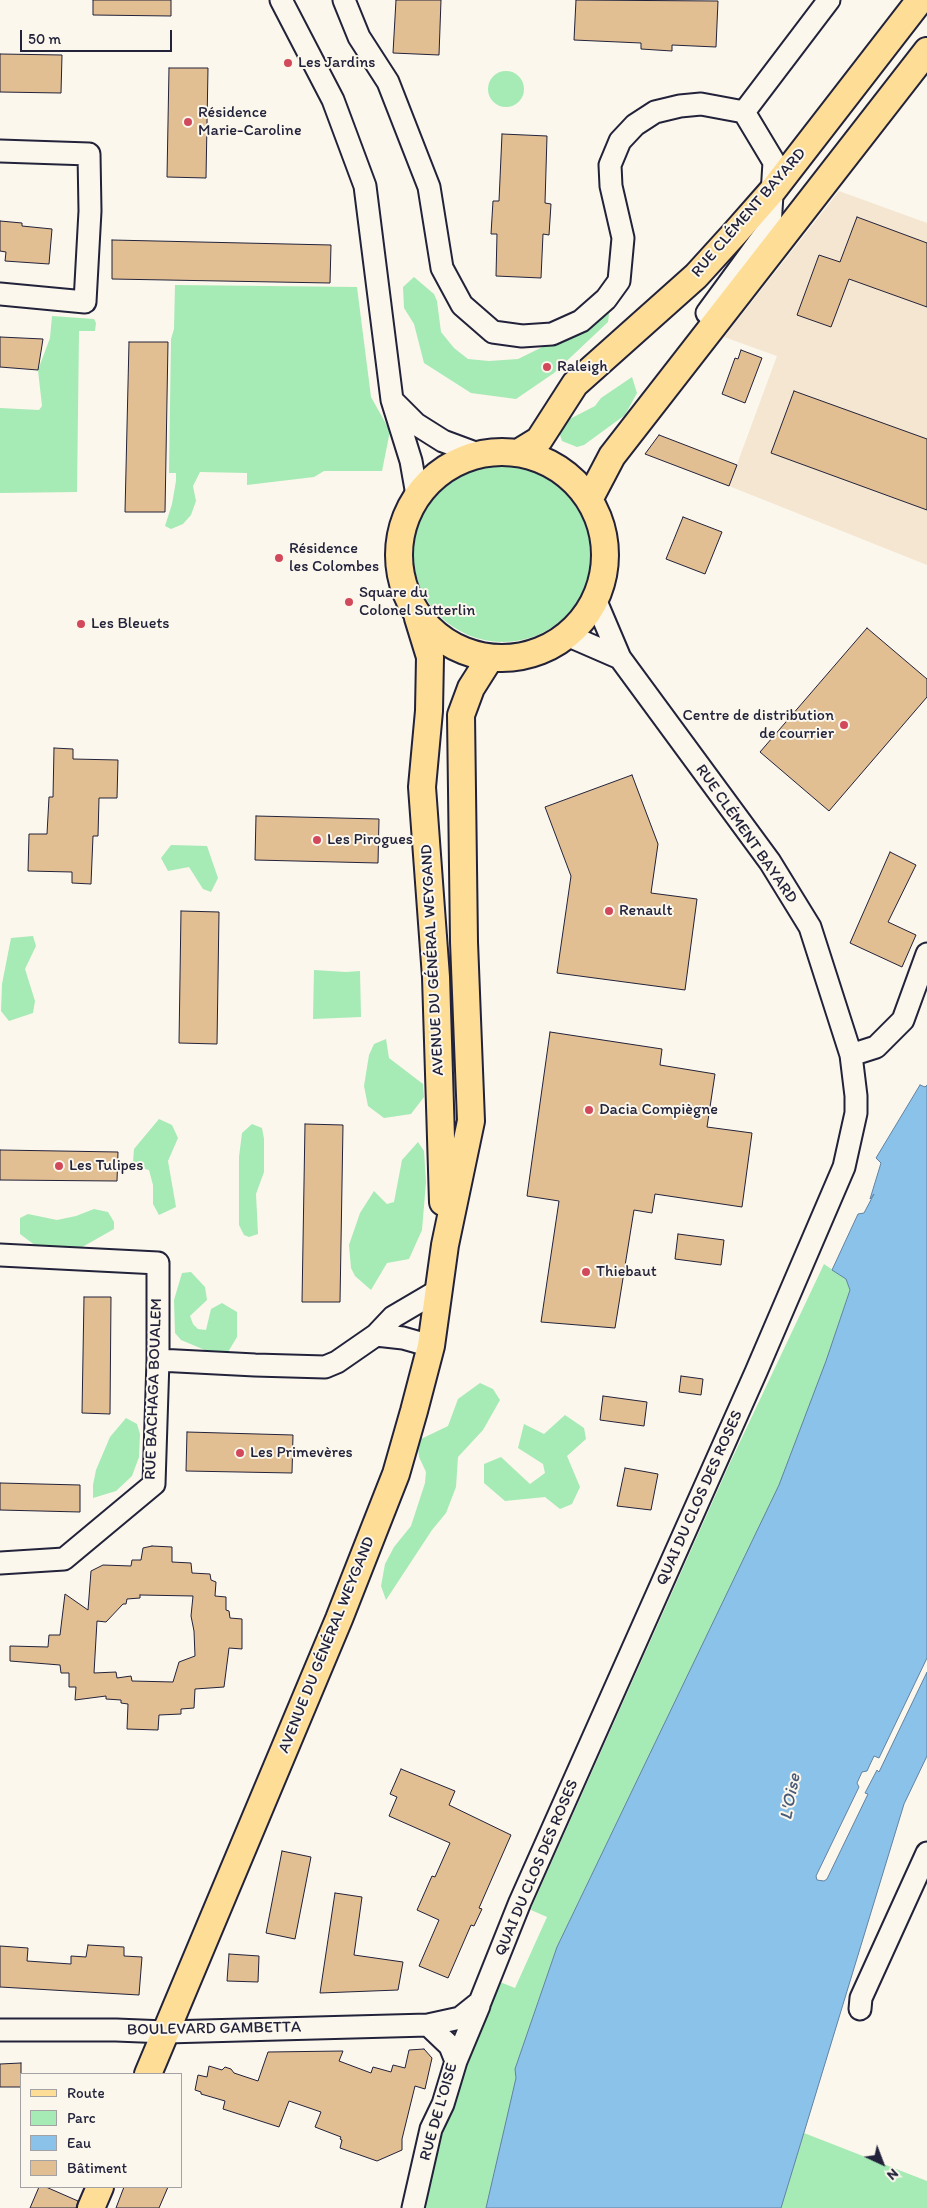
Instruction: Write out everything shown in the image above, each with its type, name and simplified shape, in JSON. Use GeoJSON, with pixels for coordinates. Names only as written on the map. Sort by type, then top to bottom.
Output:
{"type":"FeatureCollection","features":[{"type":"Feature","properties":{"kind":"main road","name":"RUE CLÉMENT BAYARD"},"geometry":{"type":"LineString","coordinates":[[521,451],[539,440],[574,384],[696,276],[773,190],[920,0]]}},
{"type":"Feature","properties":{"kind":"main road"},"geometry":{"type":"LineString","coordinates":[[591,496],[612,456],[927,51]]}},
{"type":"Feature","properties":{"kind":"main road"},"geometry":{"type":"LineString","coordinates":[[521,451],[546,461],[591,496],[604,538],[604,570],[595,599],[588,613],[567,635],[544,650],[518,657],[490,658],[462,651],[446,642],[438,637],[418,616],[408,601],[400,574],[398,546],[404,520],[417,495],[444,469],[478,454],[521,451]]}},
{"type":"Feature","properties":{"kind":"main road","name":"AVENUE DU GÉNÉRAL WEYGAND"},"geometry":{"type":"LineString","coordinates":[[418,616],[430,657],[429,711],[422,787],[436,977],[445,1245]]}},
{"type":"Feature","properties":{"kind":"main road","name":"AVENUE DU GÉNÉRAL WEYGAND"},"geometry":{"type":"LineString","coordinates":[[148,2073],[180,2002],[335,1628],[396,1474],[431,1346],[445,1245],[471,1121],[464,932],[461,716],[471,688],[490,658]]}},
{"type":"Feature","properties":{"kind":"main road"},"geometry":{"type":"LineString","coordinates":[[91,2208],[100,2188]]}},
{"type":"Feature","properties":{"kind":"street"},"geometry":{"type":"LineString","coordinates":[[281,0],[333,100],[365,186],[392,400],[411,461],[417,495]]}},
{"type":"Feature","properties":{"kind":"street"},"geometry":{"type":"LineString","coordinates":[[344,0],[359,37],[388,82],[429,187],[442,268],[462,305],[493,332],[522,336],[552,334],[581,320],[606,299],[619,281],[622,238],[611,186],[610,165],[620,141],[635,125],[655,112],[680,106],[701,104],[744,112],[774,162],[770,226],[697,328],[694,349]]}},
{"type":"Feature","properties":{"kind":"street"},"geometry":{"type":"LineString","coordinates":[[744,112],[829,0]]}},
{"type":"Feature","properties":{"kind":"street"},"geometry":{"type":"LineString","coordinates":[[0,151],[89,154],[90,211],[86,302],[0,294]]}},
{"type":"Feature","properties":{"kind":"street"},"geometry":{"type":"LineString","coordinates":[[392,400],[416,424],[443,441],[478,454]]}},
{"type":"Feature","properties":{"kind":"street","name":"RUE CLÉMENT BAYARD"},"geometry":{"type":"LineString","coordinates":[[595,599],[620,658],[770,862],[810,927],[851,1055]]}},
{"type":"Feature","properties":{"kind":"street"},"geometry":{"type":"LineString","coordinates":[[567,635],[620,658]]}},
{"type":"Feature","properties":{"kind":"street"},"geometry":{"type":"LineString","coordinates":[[851,1055],[876,1047],[903,1020],[927,954]]}},
{"type":"Feature","properties":{"kind":"street","name":"QUAI DU CLOS DES ROSES"},"geometry":{"type":"LineString","coordinates":[[428,2025],[460,2018],[480,2002],[520,1902],[756,1372],[844,1166],[856,1113],[851,1055]]}},
{"type":"Feature","properties":{"kind":"street","name":"RUE BACHAGA BOUALEM"},"geometry":{"type":"LineString","coordinates":[[0,1255],[158,1263],[158,1360],[154,1484],[64,1559],[0,1563]]}},
{"type":"Feature","properties":{"kind":"street"},"geometry":{"type":"LineString","coordinates":[[158,1360],[325,1367],[338,1362],[376,1335],[392,1317],[439,1290]]}},
{"type":"Feature","properties":{"kind":"street"},"geometry":{"type":"LineString","coordinates":[[376,1335],[403,1338],[431,1346]]}},
{"type":"Feature","properties":{"kind":"street"},"geometry":{"type":"LineString","coordinates":[[860,2009],[861,1998],[927,1853]]}},
{"type":"Feature","properties":{"kind":"street"},"geometry":{"type":"LineString","coordinates":[[456,2061],[480,2002]]}},
{"type":"Feature","properties":{"kind":"street","name":"BOULEVARD GAMBETTA"},"geometry":{"type":"LineString","coordinates":[[0,2030],[166,2032],[428,2025]]}},
{"type":"Feature","properties":{"kind":"street","name":"RUE DE L'OISE"},"geometry":{"type":"LineString","coordinates":[[413,2208],[431,2129],[443,2104],[456,2061],[450,2046],[428,2025]]}},
{"type":"Feature","properties":{"kind":"shaded area"},"geometry":{"type":"Polygon","coordinates":[[[839,191],[927,223],[927,565],[729,486],[777,356],[724,337],[839,191]]]}},
{"type":"Feature","properties":{"kind":"green space"},"geometry":{"type":"Polygon","coordinates":[[[506,71],[513,72],[519,76],[523,82],[523,96],[519,102],[513,106],[506,107],[499,106],[493,102],[489,96],[488,89],[489,82],[493,76],[499,72],[506,71]]]}},
{"type":"Feature","properties":{"kind":"green space"},"geometry":{"type":"Polygon","coordinates":[[[414,277],[434,294],[437,301],[441,332],[454,348],[468,359],[489,361],[518,359],[571,333],[611,300],[608,322],[554,373],[516,399],[471,393],[424,363],[414,324],[404,308],[403,287],[414,277]]]}},
{"type":"Feature","properties":{"kind":"green space"},"geometry":{"type":"Polygon","coordinates":[[[175,285],[357,287],[371,397],[390,431],[382,471],[324,471],[314,477],[247,485],[247,473],[200,472],[193,486],[196,501],[191,515],[183,524],[171,529],[165,526],[172,504],[176,481],[176,473],[169,473],[171,339],[174,329],[175,285]]]}},
{"type":"Feature","properties":{"kind":"green space"},"geometry":{"type":"Polygon","coordinates":[[[52,316],[94,319],[96,323],[95,331],[79,331],[77,492],[0,493],[0,408],[39,410],[42,406],[38,370],[50,338],[52,316]]]}},
{"type":"Feature","properties":{"kind":"green space"},"geometry":{"type":"Polygon","coordinates":[[[632,377],[637,393],[625,415],[584,445],[577,447],[562,441],[559,432],[562,423],[595,406],[601,398],[632,377]]]}},
{"type":"Feature","properties":{"kind":"green space"},"geometry":{"type":"Polygon","coordinates":[[[503,462],[537,469],[553,477],[572,495],[578,502],[589,526],[593,552],[586,586],[578,602],[560,621],[553,627],[529,638],[503,642],[469,635],[453,627],[434,609],[428,602],[417,578],[413,552],[420,518],[428,502],[446,483],[453,477],[477,466],[503,462]]]}},
{"type":"Feature","properties":{"kind":"green space"},"geometry":{"type":"Polygon","coordinates":[[[171,845],[207,846],[218,878],[211,892],[203,889],[189,867],[168,871],[161,858],[171,845]]]}},
{"type":"Feature","properties":{"kind":"green space"},"geometry":{"type":"Polygon","coordinates":[[[33,936],[36,946],[25,969],[35,1001],[33,1013],[9,1021],[1,1011],[2,984],[11,938],[33,936]]]}},
{"type":"Feature","properties":{"kind":"green space"},"geometry":{"type":"Polygon","coordinates":[[[314,970],[360,971],[361,1017],[313,1019],[314,970]]]}},
{"type":"Feature","properties":{"kind":"green space"},"geometry":{"type":"Polygon","coordinates":[[[386,1039],[389,1058],[423,1084],[424,1097],[411,1114],[384,1118],[368,1106],[364,1086],[369,1055],[374,1044],[386,1039]]]}},
{"type":"Feature","properties":{"kind":"green space"},"geometry":{"type":"Polygon","coordinates":[[[159,1119],[172,1125],[178,1138],[168,1161],[176,1207],[159,1215],[153,1204],[153,1185],[149,1170],[138,1167],[133,1162],[134,1149],[159,1119]]]}},
{"type":"Feature","properties":{"kind":"green space"},"geometry":{"type":"Polygon","coordinates":[[[252,1124],[262,1128],[264,1172],[256,1194],[258,1234],[249,1237],[244,1235],[239,1225],[239,1157],[242,1133],[252,1124]]]}},
{"type":"Feature","properties":{"kind":"green space"},"geometry":{"type":"Polygon","coordinates":[[[418,1142],[424,1151],[426,1182],[422,1230],[409,1259],[387,1263],[371,1290],[355,1276],[351,1268],[349,1245],[360,1213],[374,1191],[387,1204],[394,1202],[402,1160],[418,1142]]]}},
{"type":"Feature","properties":{"kind":"green space"},"geometry":{"type":"Polygon","coordinates":[[[94,1209],[108,1212],[114,1222],[114,1229],[77,1250],[36,1246],[20,1234],[20,1218],[28,1214],[57,1220],[76,1216],[94,1209]]]}},
{"type":"Feature","properties":{"kind":"green space"},"geometry":{"type":"Polygon","coordinates":[[[824,1264],[846,1279],[850,1290],[837,1329],[842,1324],[769,1515],[756,1534],[557,1947],[515,2069],[517,2078],[486,2208],[422,2208],[447,2107],[500,1982],[515,1988],[547,1917],[531,1910],[532,1906],[729,1465],[824,1264]]]}},
{"type":"Feature","properties":{"kind":"green space"},"geometry":{"type":"Polygon","coordinates":[[[191,1272],[205,1287],[207,1300],[190,1316],[193,1324],[198,1329],[206,1330],[211,1309],[222,1303],[237,1312],[237,1337],[228,1352],[212,1353],[181,1340],[175,1333],[174,1300],[182,1273],[191,1272]]]}},
{"type":"Feature","properties":{"kind":"green space"},"geometry":{"type":"Polygon","coordinates":[[[480,1383],[493,1389],[500,1400],[483,1430],[458,1457],[456,1487],[446,1513],[432,1530],[386,1600],[381,1586],[385,1564],[394,1547],[411,1526],[425,1483],[426,1472],[419,1457],[418,1446],[421,1439],[448,1426],[458,1399],[480,1383]]]}},
{"type":"Feature","properties":{"kind":"green space"},"geometry":{"type":"Polygon","coordinates":[[[565,1415],[584,1428],[586,1439],[567,1456],[580,1487],[572,1504],[560,1509],[545,1497],[505,1501],[484,1483],[484,1464],[501,1457],[530,1484],[545,1473],[543,1464],[518,1448],[524,1424],[544,1434],[565,1415]]]}},
{"type":"Feature","properties":{"kind":"green space"},"geometry":{"type":"Polygon","coordinates":[[[126,1418],[137,1424],[140,1434],[139,1457],[132,1476],[116,1491],[93,1498],[96,1470],[110,1437],[126,1418]]]}},
{"type":"Feature","properties":{"kind":"green space"},"geometry":{"type":"Polygon","coordinates":[[[804,2133],[927,2181],[927,2208],[781,2208],[804,2133]]]}},
{"type":"Feature","properties":{"kind":"water","name":"L'Oise"},"geometry":{"type":"Polygon","coordinates":[[[920,1085],[925,1087],[927,1085],[927,1658],[879,1758],[874,1756],[867,1771],[862,1772],[857,1783],[859,1787],[816,1876],[817,1880],[824,1881],[827,1879],[868,1794],[865,1793],[877,1770],[879,1772],[927,1672],[927,1756],[904,1804],[781,2208],[486,2208],[516,2078],[515,2069],[557,1947],[779,1485],[826,1361],[850,1290],[846,1279],[832,1270],[858,1214],[864,1213],[874,1194],[870,1199],[881,1163],[876,1158],[920,1085]]]}},
{"type":"Feature","properties":{"kind":"building"},"geometry":{"type":"Polygon","coordinates":[[[93,0],[171,0],[171,16],[93,15],[93,0]]]}},
{"type":"Feature","properties":{"kind":"building"},"geometry":{"type":"Polygon","coordinates":[[[396,0],[441,0],[439,55],[393,53],[396,0]]]}},
{"type":"Feature","properties":{"kind":"building"},"geometry":{"type":"Polygon","coordinates":[[[576,0],[718,1],[716,47],[672,45],[672,51],[641,49],[641,43],[574,40],[576,0]]]}},
{"type":"Feature","properties":{"kind":"building"},"geometry":{"type":"Polygon","coordinates":[[[0,54],[62,55],[61,93],[0,92],[0,54]]]}},
{"type":"Feature","properties":{"kind":"building","name":"Résidence Marie-Caroline"},"geometry":{"type":"Polygon","coordinates":[[[169,68],[208,68],[206,178],[167,177],[169,68]]]}},
{"type":"Feature","properties":{"kind":"building"},"geometry":{"type":"Polygon","coordinates":[[[502,134],[547,136],[545,203],[551,204],[549,235],[543,234],[541,278],[496,276],[497,234],[491,234],[493,201],[499,201],[502,134]]]}},
{"type":"Feature","properties":{"kind":"building"},"geometry":{"type":"Polygon","coordinates":[[[857,217],[927,243],[927,307],[849,279],[831,327],[797,315],[819,255],[840,262],[857,217]]]}},
{"type":"Feature","properties":{"kind":"building"},"geometry":{"type":"Polygon","coordinates":[[[0,221],[22,223],[22,226],[52,229],[49,264],[5,261],[6,252],[0,251],[0,221]]]}},
{"type":"Feature","properties":{"kind":"building"},"geometry":{"type":"Polygon","coordinates":[[[112,240],[331,245],[330,283],[112,279],[112,240]]]}},
{"type":"Feature","properties":{"kind":"building"},"geometry":{"type":"Polygon","coordinates":[[[0,337],[43,339],[38,370],[0,367],[0,337]]]}},
{"type":"Feature","properties":{"kind":"building"},"geometry":{"type":"Polygon","coordinates":[[[129,342],[168,342],[165,512],[125,512],[129,342]]]}},
{"type":"Feature","properties":{"kind":"building"},"geometry":{"type":"Polygon","coordinates":[[[741,350],[762,358],[745,403],[722,394],[735,358],[738,359],[741,350]]]}},
{"type":"Feature","properties":{"kind":"building"},"geometry":{"type":"Polygon","coordinates":[[[794,391],[927,439],[927,510],[771,453],[794,391]]]}},
{"type":"Feature","properties":{"kind":"building"},"geometry":{"type":"Polygon","coordinates":[[[659,435],[737,465],[729,486],[645,454],[659,435]]]}},
{"type":"Feature","properties":{"kind":"building"},"geometry":{"type":"Polygon","coordinates":[[[683,517],[722,532],[705,574],[666,559],[683,517]]]}},
{"type":"Feature","properties":{"kind":"building","name":"Centre de distribution de courrier"},"geometry":{"type":"Polygon","coordinates":[[[867,628],[927,679],[927,697],[829,811],[760,752],[867,628]]]}},
{"type":"Feature","properties":{"kind":"building"},"geometry":{"type":"Polygon","coordinates":[[[54,748],[73,749],[73,759],[118,760],[117,798],[99,798],[98,836],[93,836],[91,884],[72,883],[72,872],[28,871],[29,834],[47,834],[49,797],[53,797],[54,748]]]}},
{"type":"Feature","properties":{"kind":"building"},"geometry":{"type":"Polygon","coordinates":[[[632,775],[658,844],[651,893],[697,899],[685,990],[557,973],[571,876],[545,807],[632,775]]]}},
{"type":"Feature","properties":{"kind":"building","name":"Les Pirogues"},"geometry":{"type":"Polygon","coordinates":[[[256,816],[379,819],[378,863],[255,860],[256,816]]]}},
{"type":"Feature","properties":{"kind":"building"},"geometry":{"type":"Polygon","coordinates":[[[890,852],[916,865],[888,922],[916,935],[902,967],[850,943],[890,852]]]}},
{"type":"Feature","properties":{"kind":"building"},"geometry":{"type":"Polygon","coordinates":[[[181,911],[219,912],[217,1044],[179,1043],[181,911]]]}},
{"type":"Feature","properties":{"kind":"building"},"geometry":{"type":"Polygon","coordinates":[[[550,1032],[662,1049],[660,1065],[715,1074],[707,1127],[752,1133],[742,1207],[655,1194],[652,1213],[634,1210],[615,1328],[541,1322],[559,1201],[527,1196],[550,1032]]]}},
{"type":"Feature","properties":{"kind":"building"},"geometry":{"type":"Polygon","coordinates":[[[305,1124],[343,1125],[340,1302],[302,1302],[305,1124]]]}},
{"type":"Feature","properties":{"kind":"building","name":"Les Tulipes"},"geometry":{"type":"Polygon","coordinates":[[[0,1150],[118,1152],[117,1181],[0,1180],[0,1150]]]}},
{"type":"Feature","properties":{"kind":"building"},"geometry":{"type":"Polygon","coordinates":[[[678,1234],[724,1240],[721,1265],[675,1259],[678,1234]]]}},
{"type":"Feature","properties":{"kind":"building"},"geometry":{"type":"Polygon","coordinates":[[[84,1297],[111,1297],[110,1414],[82,1413],[84,1297]]]}},
{"type":"Feature","properties":{"kind":"building"},"geometry":{"type":"Polygon","coordinates":[[[681,1376],[703,1379],[701,1395],[679,1392],[681,1376]]]}},
{"type":"Feature","properties":{"kind":"building"},"geometry":{"type":"Polygon","coordinates":[[[603,1396],[647,1402],[644,1426],[600,1420],[603,1396]]]}},
{"type":"Feature","properties":{"kind":"building","name":"Les Primevères"},"geometry":{"type":"Polygon","coordinates":[[[187,1432],[293,1435],[292,1473],[186,1471],[187,1432]]]}},
{"type":"Feature","properties":{"kind":"building"},"geometry":{"type":"Polygon","coordinates":[[[625,1468],[658,1474],[651,1510],[617,1506],[625,1468]]]}},
{"type":"Feature","properties":{"kind":"building"},"geometry":{"type":"Polygon","coordinates":[[[0,1483],[80,1485],[80,1512],[0,1510],[0,1483]]]}},
{"type":"Feature","properties":{"kind":"building"},"geometry":{"type":"Polygon","coordinates":[[[152,1546],[172,1547],[172,1562],[191,1563],[192,1573],[210,1574],[211,1580],[216,1582],[215,1596],[226,1597],[226,1610],[229,1611],[230,1618],[242,1619],[242,1649],[229,1648],[224,1687],[195,1689],[194,1708],[181,1709],[181,1714],[159,1715],[158,1730],[127,1729],[128,1704],[121,1703],[121,1700],[106,1699],[106,1696],[75,1700],[76,1687],[69,1687],[69,1673],[61,1673],[60,1665],[10,1661],[10,1646],[48,1647],[49,1635],[60,1635],[65,1594],[88,1610],[91,1571],[103,1565],[131,1566],[132,1560],[141,1560],[143,1548],[152,1546]],[[140,1595],[140,1598],[127,1599],[126,1604],[123,1604],[106,1622],[97,1621],[94,1673],[116,1672],[117,1678],[131,1676],[132,1681],[173,1682],[179,1662],[195,1656],[191,1616],[193,1596],[140,1595]]]}},
{"type":"Feature","properties":{"kind":"building"},"geometry":{"type":"Polygon","coordinates":[[[401,1769],[455,1791],[449,1805],[511,1835],[479,1908],[482,1909],[474,1926],[471,1925],[448,1978],[419,1966],[439,1920],[417,1910],[432,1876],[435,1877],[450,1843],[389,1816],[397,1797],[390,1794],[401,1769]]]}},
{"type":"Feature","properties":{"kind":"building"},"geometry":{"type":"Polygon","coordinates":[[[282,1851],[311,1857],[295,1939],[266,1933],[282,1851]]]}},
{"type":"Feature","properties":{"kind":"building"},"geometry":{"type":"Polygon","coordinates":[[[335,1893],[362,1897],[354,1955],[403,1962],[398,1990],[320,1993],[335,1893]]]}},
{"type":"Feature","properties":{"kind":"building"},"geometry":{"type":"Polygon","coordinates":[[[88,1945],[124,1947],[124,1956],[142,1957],[139,1995],[0,1987],[0,1946],[28,1948],[27,1961],[71,1964],[71,1956],[86,1957],[88,1945]]]}},
{"type":"Feature","properties":{"kind":"building"},"geometry":{"type":"Polygon","coordinates":[[[229,1954],[259,1956],[258,1982],[227,1981],[229,1954]]]}},
{"type":"Feature","properties":{"kind":"building"},"geometry":{"type":"Polygon","coordinates":[[[424,2049],[432,2058],[425,2089],[415,2086],[402,2139],[402,2150],[377,2161],[340,2148],[341,2137],[315,2127],[321,2112],[289,2101],[279,2127],[223,2109],[225,2101],[201,2094],[201,2092],[195,2090],[198,2075],[207,2077],[209,2066],[222,2070],[225,2067],[231,2069],[234,2073],[258,2081],[268,2052],[343,2051],[339,2061],[371,2073],[373,2067],[391,2072],[393,2065],[405,2068],[409,2050],[424,2049]]]}},
{"type":"Feature","properties":{"kind":"building"},"geometry":{"type":"Polygon","coordinates":[[[21,2063],[20,2087],[0,2087],[0,2064],[21,2063]]]}},
{"type":"Feature","properties":{"kind":"building"},"geometry":{"type":"Polygon","coordinates":[[[39,2188],[48,2188],[78,2201],[76,2208],[30,2208],[39,2188]]]}},
{"type":"Feature","properties":{"kind":"building"},"geometry":{"type":"Polygon","coordinates":[[[124,2188],[168,2188],[159,2208],[116,2208],[124,2188]]]}},
{"type":"Feature","properties":{"kind":"place","name":"Les Jardins"},"geometry":{"type":"Point","coordinates":[288,63]}},
{"type":"Feature","properties":{"kind":"place","name":"Résidence Marie-Caroline"},"geometry":{"type":"Point","coordinates":[188,122]}},
{"type":"Feature","properties":{"kind":"place","name":"Raleigh"},"geometry":{"type":"Point","coordinates":[547,367]}},
{"type":"Feature","properties":{"kind":"place","name":"Résidence les Colombes"},"geometry":{"type":"Point","coordinates":[279,558]}},
{"type":"Feature","properties":{"kind":"place","name":"Square du Colonel Sutterlin"},"geometry":{"type":"Point","coordinates":[349,602]}},
{"type":"Feature","properties":{"kind":"place","name":"Les Bleuets"},"geometry":{"type":"Point","coordinates":[81,624]}},
{"type":"Feature","properties":{"kind":"place","name":"Centre de distribution de courrier"},"geometry":{"type":"Point","coordinates":[844,725]}},
{"type":"Feature","properties":{"kind":"place","name":"Les Pirogues"},"geometry":{"type":"Point","coordinates":[317,840]}},
{"type":"Feature","properties":{"kind":"place","name":"Renault"},"geometry":{"type":"Point","coordinates":[609,911]}},
{"type":"Feature","properties":{"kind":"place","name":"Dacia Compiègne"},"geometry":{"type":"Point","coordinates":[589,1110]}},
{"type":"Feature","properties":{"kind":"place","name":"Les Tulipes"},"geometry":{"type":"Point","coordinates":[59,1166]}},
{"type":"Feature","properties":{"kind":"place","name":"Thiebaut"},"geometry":{"type":"Point","coordinates":[586,1272]}},
{"type":"Feature","properties":{"kind":"place","name":"Les Primevères"},"geometry":{"type":"Point","coordinates":[240,1453]}}]}
